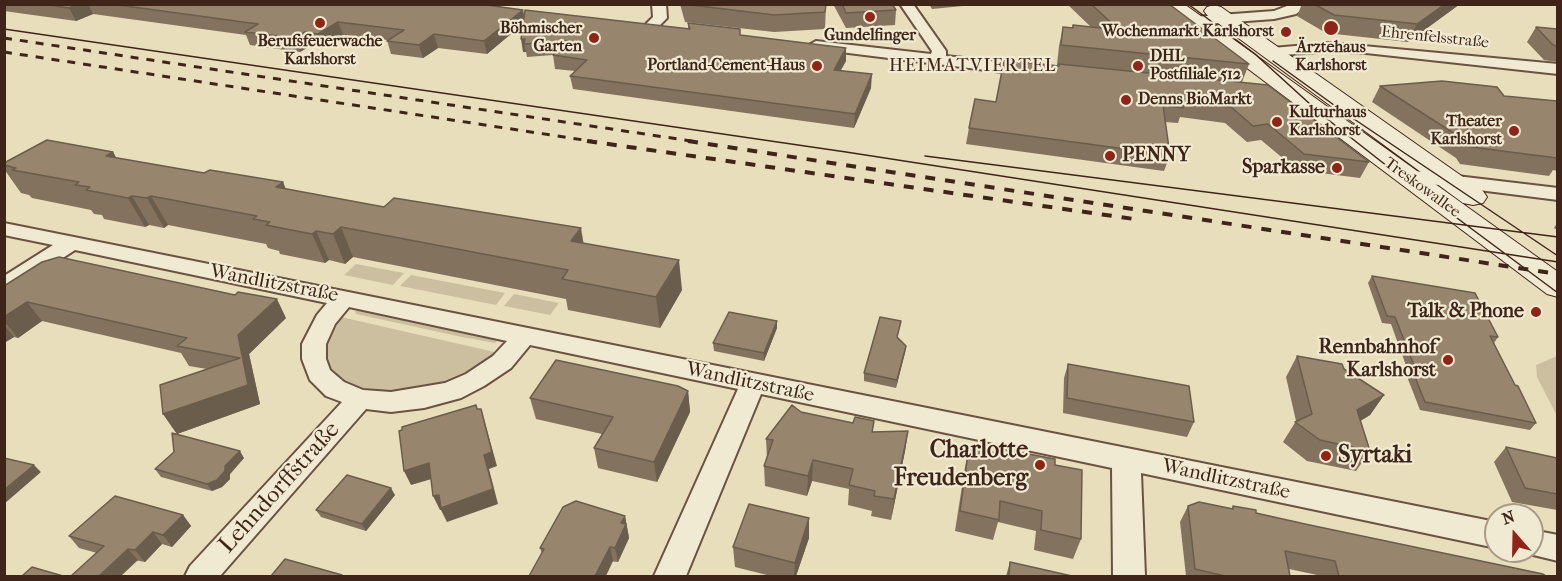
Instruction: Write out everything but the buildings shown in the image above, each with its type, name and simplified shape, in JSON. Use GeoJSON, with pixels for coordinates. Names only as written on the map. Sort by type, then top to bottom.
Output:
{"type":"FeatureCollection","features":[{"type":"Feature","properties":{"kind":"main road","name":"Treskowallee"},"geometry":{"type":"LineString","coordinates":[[1171,4],[1226,19],[1451,180],[1557,261]]}},
{"type":"Feature","properties":{"kind":"main road","name":"Treskowallee"},"geometry":{"type":"LineString","coordinates":[[1199,13],[1288,92],[1557,287]]}},
{"type":"Feature","properties":{"kind":"street"},"geometry":{"type":"LineString","coordinates":[[659,4],[660,18],[645,24],[672,28]]}},
{"type":"Feature","properties":{"kind":"street"},"geometry":{"type":"LineString","coordinates":[[906,4],[939,51],[938,59]]}},
{"type":"Feature","properties":{"kind":"street"},"geometry":{"type":"LineString","coordinates":[[1226,19],[1285,14],[1303,4]]}},
{"type":"Feature","properties":{"kind":"street"},"geometry":{"type":"LineString","coordinates":[[803,43],[1049,72]]}},
{"type":"Feature","properties":{"kind":"street","name":"Ehrenfelsstraße"},"geometry":{"type":"LineString","coordinates":[[1272,52],[1330,47],[1366,49],[1557,69]]}},
{"type":"Feature","properties":{"kind":"street"},"geometry":{"type":"LineString","coordinates":[[1262,93],[1325,89]]}},
{"type":"Feature","properties":{"kind":"street"},"geometry":{"type":"LineString","coordinates":[[1406,176],[1557,194]]}},
{"type":"Feature","properties":{"kind":"street","name":"Wandlitzstraße"},"geometry":{"type":"LineString","coordinates":[[4,229],[1484,533]]}},
{"type":"Feature","properties":{"kind":"street"},"geometry":{"type":"LineString","coordinates":[[4,286],[71,243]]}},
{"type":"Feature","properties":{"kind":"street"},"geometry":{"type":"LineString","coordinates":[[344,298],[325,321],[314,344],[314,359],[319,374],[335,389],[360,399],[391,402],[424,398],[452,391],[475,380],[502,362],[525,336]]}},
{"type":"Feature","properties":{"kind":"street"},"geometry":{"type":"LineString","coordinates":[[670,576],[753,383]]}},
{"type":"Feature","properties":{"kind":"street","name":"Lehndorffstraße"},"geometry":{"type":"LineString","coordinates":[[201,576],[360,399]]}},
{"type":"Feature","properties":{"kind":"street"},"geometry":{"type":"LineString","coordinates":[[1126,459],[1129,576]]}},
{"type":"Feature","properties":{"kind":"shaded area"},"geometry":{"type":"Polygon","coordinates":[[[356,264],[404,273],[393,285],[344,275],[356,264]]]}},
{"type":"Feature","properties":{"kind":"shaded area"},"geometry":{"type":"Polygon","coordinates":[[[411,275],[505,293],[496,305],[400,286],[411,275]]]}},
{"type":"Feature","properties":{"kind":"shaded area"},"geometry":{"type":"Polygon","coordinates":[[[514,294],[559,303],[550,315],[504,306],[514,294]]]}},
{"type":"Feature","properties":{"kind":"shaded area"},"geometry":{"type":"Polygon","coordinates":[[[355,311],[498,340],[495,343],[462,337],[356,314],[355,311]]]}},
{"type":"Feature","properties":{"kind":"shaded area"},"geometry":{"type":"Polygon","coordinates":[[[341,317],[499,353],[477,373],[411,394],[367,392],[336,377],[330,367],[326,354],[328,342],[341,317]]]}},
{"type":"Feature","properties":{"kind":"shaded area"},"geometry":{"type":"Polygon","coordinates":[[[1558,356],[1557,416],[1537,377],[1536,365],[1558,356]]]}},
{"type":"Feature","properties":{"kind":"tram line"},"geometry":{"type":"LineString","coordinates":[[1188,4],[1255,54],[1322,115],[1467,225]]}},
{"type":"Feature","properties":{"kind":"tram line"},"geometry":{"type":"LineString","coordinates":[[4,29],[846,152],[1505,254]]}},
{"type":"Feature","properties":{"kind":"tram line"},"geometry":{"type":"LineString","coordinates":[[1273,61],[1345,113],[1523,233]]}},
{"type":"Feature","properties":{"kind":"tram line"},"geometry":{"type":"LineString","coordinates":[[925,156],[1467,225]]}},
{"type":"Feature","properties":{"kind":"tram line"},"geometry":{"type":"LineString","coordinates":[[1467,225],[1523,233]]}},
{"type":"Feature","properties":{"kind":"tram line"},"geometry":{"type":"LineString","coordinates":[[1467,225],[1505,254]]}},
{"type":"Feature","properties":{"kind":"tram line"},"geometry":{"type":"LineString","coordinates":[[1523,233],[1558,237]]}},
{"type":"Feature","properties":{"kind":"tram line"},"geometry":{"type":"LineString","coordinates":[[1523,233],[1558,256]]}},
{"type":"Feature","properties":{"kind":"tram line"},"geometry":{"type":"LineString","coordinates":[[1505,254],[1558,262]]}},
{"type":"Feature","properties":{"kind":"tram line"},"geometry":{"type":"LineString","coordinates":[[1505,254],[1558,293]]}},
{"type":"Feature","properties":{"kind":"railway"},"geometry":{"type":"LineString","coordinates":[[4,38],[698,142]]}},
{"type":"Feature","properties":{"kind":"railway"},"geometry":{"type":"LineString","coordinates":[[4,52],[597,142]]}},
{"type":"Feature","properties":{"kind":"railway"},"geometry":{"type":"LineString","coordinates":[[587,141],[1141,220]]}},
{"type":"Feature","properties":{"kind":"railway"},"geometry":{"type":"LineString","coordinates":[[688,141],[1558,274]]}},
{"type":"Feature","properties":{"kind":"place","name":"Gundelfinger"},"geometry":{"type":"Point","coordinates":[870,17]}},
{"type":"Feature","properties":{"kind":"place","name":"Berufsfeuerwache Karlshorst"},"geometry":{"type":"Point","coordinates":[320,23]}},
{"type":"Feature","properties":{"kind":"place","name":"Ärztehaus Karlshorst"},"geometry":{"type":"Point","coordinates":[1331,28]}},
{"type":"Feature","properties":{"kind":"place","name":"Wochenmarkt Karlshorst"},"geometry":{"type":"Point","coordinates":[1286,32]}},
{"type":"Feature","properties":{"kind":"place","name":"Böhmischer Garten"},"geometry":{"type":"Point","coordinates":[594,38]}},
{"type":"Feature","properties":{"kind":"place","name":"Portland-Cement-Haus"},"geometry":{"type":"Point","coordinates":[817,66]}},
{"type":"Feature","properties":{"kind":"place","name":"DHL Postfiliale 512"},"geometry":{"type":"Point","coordinates":[1138,66]}},
{"type":"Feature","properties":{"kind":"place","name":"Denns BioMarkt"},"geometry":{"type":"Point","coordinates":[1126,100]}},
{"type":"Feature","properties":{"kind":"place","name":"Kulturhaus Karlshorst"},"geometry":{"type":"Point","coordinates":[1277,122]}},
{"type":"Feature","properties":{"kind":"place","name":"Theater Karlshorst"},"geometry":{"type":"Point","coordinates":[1514,131]}},
{"type":"Feature","properties":{"kind":"place","name":"PENNY"},"geometry":{"type":"Point","coordinates":[1110,156]}},
{"type":"Feature","properties":{"kind":"place","name":"Sparkasse"},"geometry":{"type":"Point","coordinates":[1337,168]}},
{"type":"Feature","properties":{"kind":"place","name":"Talk & Phone"},"geometry":{"type":"Point","coordinates":[1536,312]}},
{"type":"Feature","properties":{"kind":"place","name":"Rennbahnhof Karlshorst"},"geometry":{"type":"Point","coordinates":[1448,360]}},
{"type":"Feature","properties":{"kind":"place","name":"Syrtaki"},"geometry":{"type":"Point","coordinates":[1326,456]}},
{"type":"Feature","properties":{"kind":"place","name":"Charlotte Freudenberg"},"geometry":{"type":"Point","coordinates":[1040,465]}},
{"type":"Feature","properties":{"kind":"district","name":"HEIMATVIERTEL"},"geometry":{"type":"Point","coordinates":[973,67]}}]}
